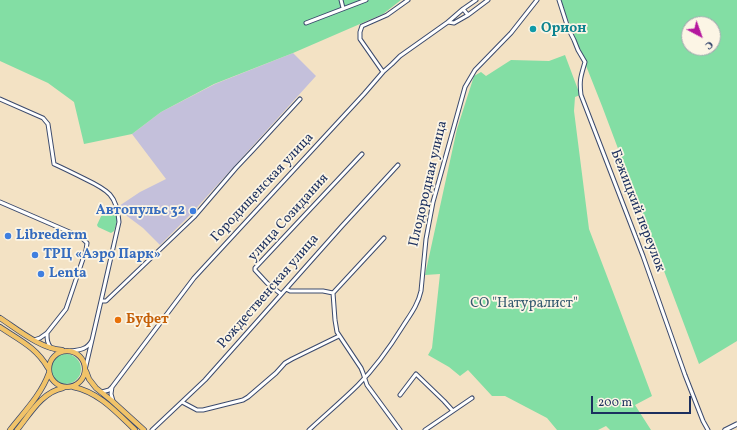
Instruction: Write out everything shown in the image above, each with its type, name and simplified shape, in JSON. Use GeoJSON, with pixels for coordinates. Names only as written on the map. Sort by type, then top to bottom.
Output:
{"type":"FeatureCollection","features":[{"type":"Feature","properties":{"kind":"main road"},"geometry":{"type":"LineString","coordinates":[[0,318],[34,340],[52,348],[65,351]]}},
{"type":"Feature","properties":{"kind":"main road"},"geometry":{"type":"LineString","coordinates":[[0,327],[33,349],[39,355],[55,384],[66,388]]}},
{"type":"Feature","properties":{"kind":"main road"},"geometry":{"type":"LineString","coordinates":[[10,430],[43,387],[49,363],[55,354],[71,351],[82,358],[85,364],[84,376],[82,380],[73,387]]}},
{"type":"Feature","properties":{"kind":"main road"},"geometry":{"type":"LineString","coordinates":[[85,370],[92,384],[144,430]]}},
{"type":"Feature","properties":{"kind":"main road"},"geometry":{"type":"LineString","coordinates":[[17,430],[49,393],[56,390],[73,387],[85,390],[100,398],[135,430]]}},
{"type":"Feature","properties":{"kind":"street"},"geometry":{"type":"LineString","coordinates":[[341,0],[343,8]]}},
{"type":"Feature","properties":{"kind":"street"},"geometry":{"type":"LineString","coordinates":[[306,23],[366,0]]}},
{"type":"Feature","properties":{"kind":"street"},"geometry":{"type":"LineString","coordinates":[[383,72],[360,39],[362,26],[386,15],[408,0]]}},
{"type":"Feature","properties":{"kind":"street","name":"Городищенская улица"},"geometry":{"type":"LineString","coordinates":[[112,387],[194,278],[383,72],[400,56],[476,0]]}},
{"type":"Feature","properties":{"kind":"street","name":"Городищенская улица"},"geometry":{"type":"LineString","coordinates":[[448,22],[454,23],[468,15],[488,0]]}},
{"type":"Feature","properties":{"kind":"street","name":"Плодородная улица"},"geometry":{"type":"LineString","coordinates":[[309,430],[364,378],[391,344],[416,306],[421,291],[426,240],[433,202],[465,87],[475,70],[511,33],[537,0]]}},
{"type":"Feature","properties":{"kind":"street","name":"Бежицкий переулок"},"geometry":{"type":"LineString","coordinates":[[559,0],[568,28],[585,62],[579,85],[581,95],[643,256],[685,375],[708,430]]}},
{"type":"Feature","properties":{"kind":"street"},"geometry":{"type":"LineString","coordinates":[[463,9],[468,15]]}},
{"type":"Feature","properties":{"kind":"street"},"geometry":{"type":"LineString","coordinates":[[0,99],[43,118],[48,124],[54,164],[100,186],[110,194],[116,203],[119,214],[119,222],[85,370]]}},
{"type":"Feature","properties":{"kind":"street"},"geometry":{"type":"LineString","coordinates":[[101,301],[106,300],[194,217],[236,168],[300,99]]}},
{"type":"Feature","properties":{"kind":"street","name":"улица Созидания"},"geometry":{"type":"LineString","coordinates":[[282,294],[260,276],[255,268],[362,154]]}},
{"type":"Feature","properties":{"kind":"street","name":"Рождественская улица"},"geometry":{"type":"LineString","coordinates":[[152,430],[206,380],[398,165]]}},
{"type":"Feature","properties":{"kind":"street"},"geometry":{"type":"LineString","coordinates":[[0,202],[81,237],[87,243],[66,309],[47,333],[34,340]]}},
{"type":"Feature","properties":{"kind":"street"},"geometry":{"type":"LineString","coordinates":[[384,238],[333,293],[335,320],[337,332],[361,368],[366,385],[400,430]]}},
{"type":"Feature","properties":{"kind":"street"},"geometry":{"type":"LineString","coordinates":[[286,289],[290,291],[323,291],[333,293]]}},
{"type":"Feature","properties":{"kind":"street"},"geometry":{"type":"LineString","coordinates":[[47,333],[48,342],[52,348]]}},
{"type":"Feature","properties":{"kind":"street"},"geometry":{"type":"LineString","coordinates":[[182,402],[197,410],[203,410],[243,400],[276,373],[285,363],[339,336]]}},
{"type":"Feature","properties":{"kind":"street"},"geometry":{"type":"LineString","coordinates":[[71,351],[89,346],[92,340]]}},
{"type":"Feature","properties":{"kind":"street"},"geometry":{"type":"LineString","coordinates":[[400,395],[416,374],[444,400],[453,411]]}},
{"type":"Feature","properties":{"kind":"street"},"geometry":{"type":"LineString","coordinates":[[101,392],[109,390],[112,387]]}},
{"type":"Feature","properties":{"kind":"street"},"geometry":{"type":"LineString","coordinates":[[112,387],[111,394],[113,402]]}},
{"type":"Feature","properties":{"kind":"street"},"geometry":{"type":"LineString","coordinates":[[424,430],[472,398]]}},
{"type":"Feature","properties":{"kind":"street"},"geometry":{"type":"LineString","coordinates":[[725,430],[737,424]]}},
{"type":"Feature","properties":{"kind":"shaded area"},"geometry":{"type":"Polygon","coordinates":[[[293,53],[316,76],[190,215],[160,245],[143,228],[123,213],[119,206],[140,192],[166,179],[132,134],[161,112],[215,84],[293,53]]]}},
{"type":"Feature","properties":{"kind":"green space"},"geometry":{"type":"Polygon","coordinates":[[[0,0],[401,0],[383,14],[293,53],[214,84],[161,112],[132,134],[84,144],[74,102],[48,83],[0,61],[0,0]]]}},
{"type":"Feature","properties":{"kind":"green space"},"geometry":{"type":"Polygon","coordinates":[[[560,0],[737,0],[737,341],[699,364],[602,106],[560,0]]]}},
{"type":"Feature","properties":{"kind":"green space","name":"СО \"Натуралист\""},"geometry":{"type":"Polygon","coordinates":[[[565,55],[580,95],[575,97],[574,111],[589,229],[652,396],[635,405],[651,430],[610,430],[606,426],[598,430],[557,430],[547,418],[505,396],[492,396],[468,370],[460,376],[449,367],[428,355],[432,348],[440,274],[425,275],[457,129],[474,76],[481,72],[486,76],[511,60],[549,61],[565,55]]]}},
{"type":"Feature","properties":{"kind":"green space"},"geometry":{"type":"Polygon","coordinates":[[[103,212],[115,215],[118,218],[114,231],[111,233],[98,227],[97,225],[103,212]]]}},
{"type":"Feature","properties":{"kind":"green space"},"geometry":{"type":"Polygon","coordinates":[[[66,354],[77,358],[81,369],[77,380],[66,384],[55,380],[51,369],[55,358],[66,354]]]}},
{"type":"Feature","properties":{"kind":"place","name":"Орион"},"geometry":{"type":"Point","coordinates":[533,29]}},
{"type":"Feature","properties":{"kind":"place","name":"Автопульс 32"},"geometry":{"type":"Point","coordinates":[193,211]}},
{"type":"Feature","properties":{"kind":"place","name":"Librederm"},"geometry":{"type":"Point","coordinates":[8,236]}},
{"type":"Feature","properties":{"kind":"place","name":"ТРЦ «Аэро Парк»"},"geometry":{"type":"Point","coordinates":[35,255]}},
{"type":"Feature","properties":{"kind":"place","name":"Lenta"},"geometry":{"type":"Point","coordinates":[41,274]}},
{"type":"Feature","properties":{"kind":"place","name":"Буфет"},"geometry":{"type":"Point","coordinates":[118,320]}}]}
